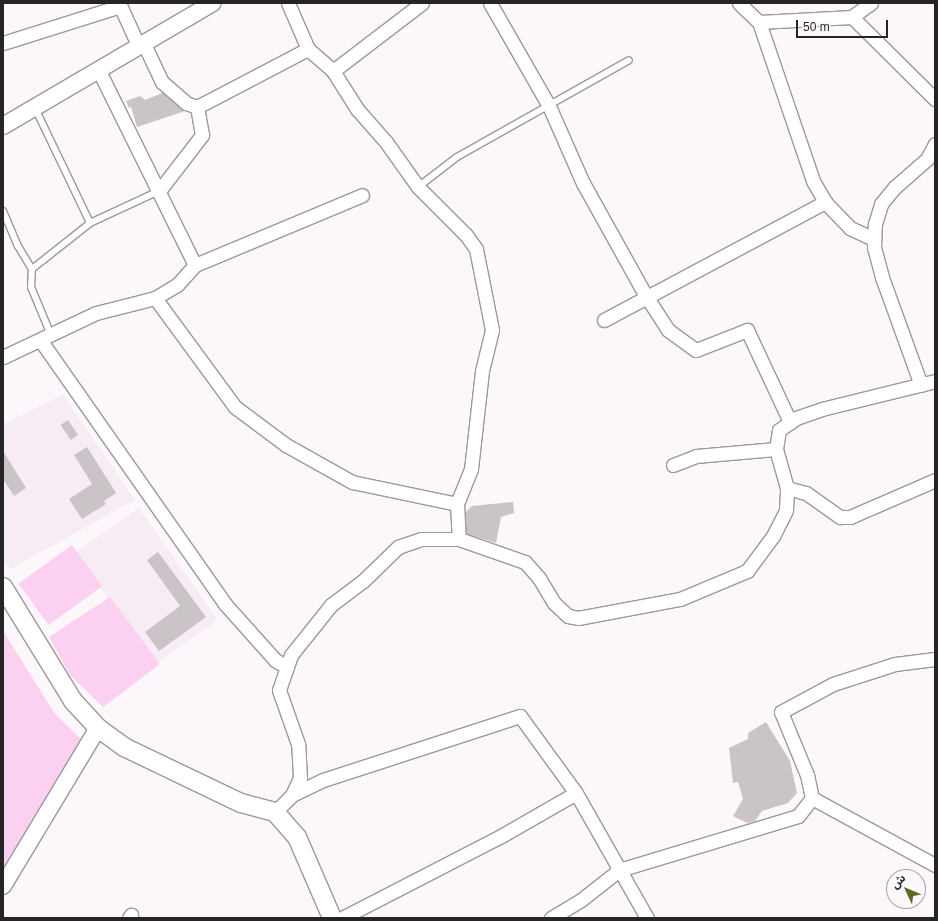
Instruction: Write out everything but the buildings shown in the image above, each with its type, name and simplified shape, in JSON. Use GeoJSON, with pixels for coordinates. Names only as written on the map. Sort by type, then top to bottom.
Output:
{"type":"FeatureCollection","features":[{"type":"Feature","properties":{"kind":"main road"},"geometry":{"type":"LineString","coordinates":[[3,586],[73,701],[98,728],[126,748],[241,803],[275,812],[297,837],[332,918]]}},
{"type":"Feature","properties":{"kind":"street"},"geometry":{"type":"LineString","coordinates":[[3,126],[214,3]]}},
{"type":"Feature","properties":{"kind":"street"},"geometry":{"type":"LineString","coordinates":[[288,3],[308,49],[333,71],[357,109],[386,142],[418,187],[466,235],[476,249],[492,330],[482,371],[471,469],[457,504],[459,539]]}},
{"type":"Feature","properties":{"kind":"street"},"geometry":{"type":"LineString","coordinates":[[333,71],[422,3]]}},
{"type":"Feature","properties":{"kind":"street"},"geometry":{"type":"LineString","coordinates":[[490,3],[549,106],[583,183],[646,296],[668,330],[696,350],[747,330],[790,422]]}},
{"type":"Feature","properties":{"kind":"street"},"geometry":{"type":"LineString","coordinates":[[738,3],[759,22],[813,181],[825,202],[850,228],[874,239]]}},
{"type":"Feature","properties":{"kind":"street"},"geometry":{"type":"LineString","coordinates":[[759,22],[852,17],[871,3]]}},
{"type":"Feature","properties":{"kind":"street"},"geometry":{"type":"LineString","coordinates":[[3,43],[120,4],[162,82],[186,103],[197,107],[308,49]]}},
{"type":"Feature","properties":{"kind":"street"},"geometry":{"type":"LineString","coordinates":[[852,17],[935,99]]}},
{"type":"Feature","properties":{"kind":"street"},"geometry":{"type":"LineString","coordinates":[[99,71],[195,265]]}},
{"type":"Feature","properties":{"kind":"street"},"geometry":{"type":"LineString","coordinates":[[159,191],[202,136],[197,107]]}},
{"type":"Feature","properties":{"kind":"street"},"geometry":{"type":"LineString","coordinates":[[921,385],[882,277],[874,248],[874,239],[875,224],[881,204],[895,187],[927,159],[935,144]]}},
{"type":"Feature","properties":{"kind":"street"},"geometry":{"type":"LineString","coordinates":[[3,357],[46,338],[96,313],[155,298],[177,285],[195,265],[362,195]]}},
{"type":"Feature","properties":{"kind":"street"},"geometry":{"type":"LineString","coordinates":[[604,320],[646,296],[825,202]]}},
{"type":"Feature","properties":{"kind":"street"},"geometry":{"type":"LineString","coordinates":[[155,298],[235,406],[286,445],[352,482],[457,504]]}},
{"type":"Feature","properties":{"kind":"street"},"geometry":{"type":"LineString","coordinates":[[46,338],[225,604],[275,660],[287,667]]}},
{"type":"Feature","properties":{"kind":"street"},"geometry":{"type":"LineString","coordinates":[[292,795],[300,778],[301,764],[298,744],[279,690],[292,655],[331,604],[363,580],[398,547],[421,539],[459,539],[525,562],[539,578],[554,603],[568,616],[578,618],[680,599],[748,571],[773,536],[786,510],[787,488],[776,449],[779,430],[790,422],[822,408],[935,381]]}},
{"type":"Feature","properties":{"kind":"street"},"geometry":{"type":"LineString","coordinates":[[673,466],[696,456],[776,449]]}},
{"type":"Feature","properties":{"kind":"street"},"geometry":{"type":"LineString","coordinates":[[787,488],[806,493],[840,517],[850,516],[935,480]]}},
{"type":"Feature","properties":{"kind":"street"},"geometry":{"type":"LineString","coordinates":[[935,660],[895,664],[833,684],[781,712],[807,775],[812,798],[935,865]]}},
{"type":"Feature","properties":{"kind":"street"},"geometry":{"type":"LineString","coordinates":[[275,812],[292,795],[323,780],[520,716],[576,793],[647,918]]}},
{"type":"Feature","properties":{"kind":"street"},"geometry":{"type":"LineString","coordinates":[[3,886],[98,728]]}},
{"type":"Feature","properties":{"kind":"street"},"geometry":{"type":"LineString","coordinates":[[342,918],[474,850],[576,793]]}},
{"type":"Feature","properties":{"kind":"street"},"geometry":{"type":"LineString","coordinates":[[551,918],[581,900],[620,870],[798,816],[812,798]]}},
{"type":"Feature","properties":{"kind":"lane"},"geometry":{"type":"LineString","coordinates":[[418,187],[457,157],[629,60]]}},
{"type":"Feature","properties":{"kind":"lane"},"geometry":{"type":"LineString","coordinates":[[35,108],[90,223]]}},
{"type":"Feature","properties":{"kind":"lane"},"geometry":{"type":"LineString","coordinates":[[32,268],[90,223],[159,191]]}},
{"type":"Feature","properties":{"kind":"lane"},"geometry":{"type":"LineString","coordinates":[[3,211],[18,246],[32,268],[31,287],[46,338]]}},
{"type":"Feature","properties":{"kind":"shaded area"},"geometry":{"type":"Polygon","coordinates":[[[63,394],[135,500],[10,569],[3,559],[3,425],[63,394]]]}},
{"type":"Feature","properties":{"kind":"shaded area"},"geometry":{"type":"Polygon","coordinates":[[[139,508],[218,620],[155,664],[76,552],[139,508]]]}},
{"type":"Feature","properties":{"kind":"shaded area"},"geometry":{"type":"Polygon","coordinates":[[[72,545],[102,586],[49,625],[19,584],[72,545]]]}},
{"type":"Feature","properties":{"kind":"shaded area"},"geometry":{"type":"Polygon","coordinates":[[[110,597],[160,664],[103,707],[70,675],[49,637],[110,597]]]}},
{"type":"Feature","properties":{"kind":"shaded area"},"geometry":{"type":"Polygon","coordinates":[[[3,631],[55,714],[81,739],[50,795],[3,868],[3,631]]]}}]}
